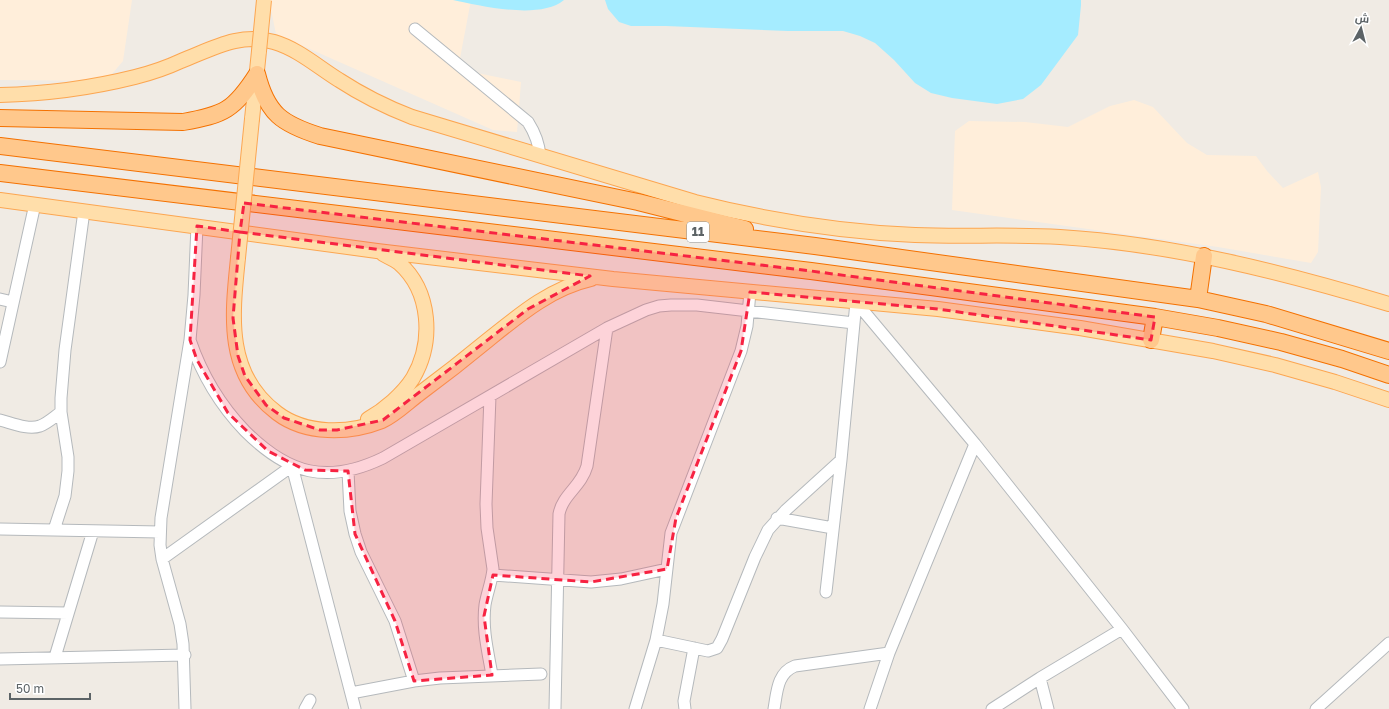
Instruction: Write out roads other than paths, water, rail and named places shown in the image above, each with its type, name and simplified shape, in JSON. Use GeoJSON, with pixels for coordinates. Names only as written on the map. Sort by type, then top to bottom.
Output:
{"type":"FeatureCollection","features":[{"type":"Feature","properties":{"kind":"highway"},"geometry":{"type":"LineString","coordinates":[[0,118],[170,122],[189,121],[219,114],[231,106],[244,94],[257,74]]}},
{"type":"Feature","properties":{"kind":"highway"},"geometry":{"type":"LineString","coordinates":[[257,74],[264,98],[272,110],[285,122],[302,130],[320,136],[638,202],[815,246],[811,271]]}},
{"type":"Feature","properties":{"kind":"highway","name":"11"},"geometry":{"type":"LineString","coordinates":[[0,146],[815,246],[1198,299],[1266,314],[1389,351]]}},
{"type":"Feature","properties":{"kind":"highway","name":"11"},"geometry":{"type":"LineString","coordinates":[[0,173],[811,271],[1155,317],[1218,328],[1281,342],[1342,359],[1389,375]]}},
{"type":"Feature","properties":{"kind":"highway"},"geometry":{"type":"LineString","coordinates":[[1198,299],[1204,256]]}},
{"type":"Feature","properties":{"kind":"highway"},"geometry":{"type":"LineString","coordinates":[[1151,340],[1155,317]]}},
{"type":"Feature","properties":{"kind":"main road"},"geometry":{"type":"LineString","coordinates":[[264,0],[233,318],[238,356],[245,376],[254,391],[266,405],[284,418],[301,426],[320,430],[337,430],[367,425],[383,420],[396,412],[439,379],[514,319],[544,299],[576,282],[593,279],[613,279]]}},
{"type":"Feature","properties":{"kind":"main road"},"geometry":{"type":"LineString","coordinates":[[0,95],[63,90],[115,82],[159,70],[224,43],[242,39],[261,39],[274,42],[297,52],[344,84],[386,107],[412,117],[694,202],[804,224],[871,232],[915,235],[1060,237],[1124,244],[1204,256],[1284,275],[1389,304]]}},
{"type":"Feature","properties":{"kind":"main road"},"geometry":{"type":"LineString","coordinates":[[0,200],[377,251],[613,279],[938,309],[1009,318],[1151,340],[1275,364],[1389,400]]}},
{"type":"Feature","properties":{"kind":"main road"},"geometry":{"type":"LineString","coordinates":[[354,427],[371,418],[398,396],[412,379],[422,358],[426,336],[425,313],[419,291],[410,275],[398,262],[377,251]]}},
{"type":"Feature","properties":{"kind":"street"},"geometry":{"type":"LineString","coordinates":[[415,29],[528,122],[539,144],[540,156]]}},
{"type":"Feature","properties":{"kind":"street"},"geometry":{"type":"LineString","coordinates":[[0,362],[35,204]]}},
{"type":"Feature","properties":{"kind":"street"},"geometry":{"type":"LineString","coordinates":[[54,530],[65,496],[68,470],[68,457],[61,412],[61,398],[65,350],[84,211]]}},
{"type":"Feature","properties":{"kind":"street"},"geometry":{"type":"LineString","coordinates":[[186,709],[185,655],[180,624],[162,559],[160,532],[190,340],[194,295],[197,226]]}},
{"type":"Feature","properties":{"kind":"street"},"geometry":{"type":"LineString","coordinates":[[635,709],[656,640],[671,533],[741,351],[750,292]]}},
{"type":"Feature","properties":{"kind":"street"},"geometry":{"type":"LineString","coordinates":[[0,299],[14,302]]}},
{"type":"Feature","properties":{"kind":"street"},"geometry":{"type":"LineString","coordinates":[[826,592],[841,460],[856,302]]}},
{"type":"Feature","properties":{"kind":"street"},"geometry":{"type":"LineString","coordinates":[[856,302],[975,444],[1122,629],[1179,708]]}},
{"type":"Feature","properties":{"kind":"street"},"geometry":{"type":"LineString","coordinates":[[190,340],[205,378],[216,396],[228,412],[256,442],[279,460],[292,466],[319,473],[334,473],[348,471],[372,464],[607,328],[646,310],[671,304],[697,305],[854,323]]}},
{"type":"Feature","properties":{"kind":"street"},"geometry":{"type":"LineString","coordinates":[[555,709],[560,510],[565,499],[583,478],[587,466],[607,328]]}},
{"type":"Feature","properties":{"kind":"street"},"geometry":{"type":"LineString","coordinates":[[490,396],[486,504],[487,528],[493,563],[493,575],[487,594],[484,616],[485,637],[492,676]]}},
{"type":"Feature","properties":{"kind":"street"},"geometry":{"type":"LineString","coordinates":[[0,420],[34,427],[44,424],[61,412]]}},
{"type":"Feature","properties":{"kind":"street"},"geometry":{"type":"LineString","coordinates":[[870,709],[889,653],[975,444]]}},
{"type":"Feature","properties":{"kind":"street"},"geometry":{"type":"LineString","coordinates":[[656,640],[708,651],[713,650],[720,644],[761,543],[768,530],[778,518],[841,460]]}},
{"type":"Feature","properties":{"kind":"street"},"geometry":{"type":"LineString","coordinates":[[162,559],[292,466]]}},
{"type":"Feature","properties":{"kind":"street"},"geometry":{"type":"LineString","coordinates":[[292,466],[355,709]]}},
{"type":"Feature","properties":{"kind":"street"},"geometry":{"type":"LineString","coordinates":[[348,471],[350,511],[355,534],[361,552],[395,621],[414,681]]}},
{"type":"Feature","properties":{"kind":"street"},"geometry":{"type":"LineString","coordinates":[[778,518],[833,528]]}},
{"type":"Feature","properties":{"kind":"street"},"geometry":{"type":"LineString","coordinates":[[0,529],[160,532]]}},
{"type":"Feature","properties":{"kind":"street"},"geometry":{"type":"LineString","coordinates":[[55,657],[93,531]]}},
{"type":"Feature","properties":{"kind":"street"},"geometry":{"type":"LineString","coordinates":[[493,575],[558,580],[606,581],[667,569]]}},
{"type":"Feature","properties":{"kind":"street"},"geometry":{"type":"LineString","coordinates":[[0,612],[68,613]]}},
{"type":"Feature","properties":{"kind":"street"},"geometry":{"type":"LineString","coordinates":[[992,709],[1040,678],[1122,629]]}},
{"type":"Feature","properties":{"kind":"street"},"geometry":{"type":"LineString","coordinates":[[1316,709],[1389,643]]}},
{"type":"Feature","properties":{"kind":"street"},"geometry":{"type":"LineString","coordinates":[[685,709],[684,702],[694,648]]}},
{"type":"Feature","properties":{"kind":"street"},"geometry":{"type":"LineString","coordinates":[[774,709],[780,680],[782,675],[790,668],[795,666],[889,653]]}},
{"type":"Feature","properties":{"kind":"street"},"geometry":{"type":"LineString","coordinates":[[0,659],[185,655]]}},
{"type":"Feature","properties":{"kind":"street"},"geometry":{"type":"LineString","coordinates":[[351,693],[414,681],[440,678],[540,674]]}},
{"type":"Feature","properties":{"kind":"street"},"geometry":{"type":"LineString","coordinates":[[1040,678],[1048,709]]}},
{"type":"Feature","properties":{"kind":"water"},"geometry":{"type":"Polygon","coordinates":[[[453,0],[564,0],[553,6],[540,9],[510,10],[453,0]]]}},
{"type":"Feature","properties":{"kind":"water"},"geometry":{"type":"Polygon","coordinates":[[[605,0],[1081,0],[1081,5],[1078,35],[1041,85],[1023,99],[997,104],[952,98],[931,93],[915,83],[894,60],[875,43],[860,36],[843,31],[788,31],[631,26],[619,22],[608,9],[605,0]]]}}]}
